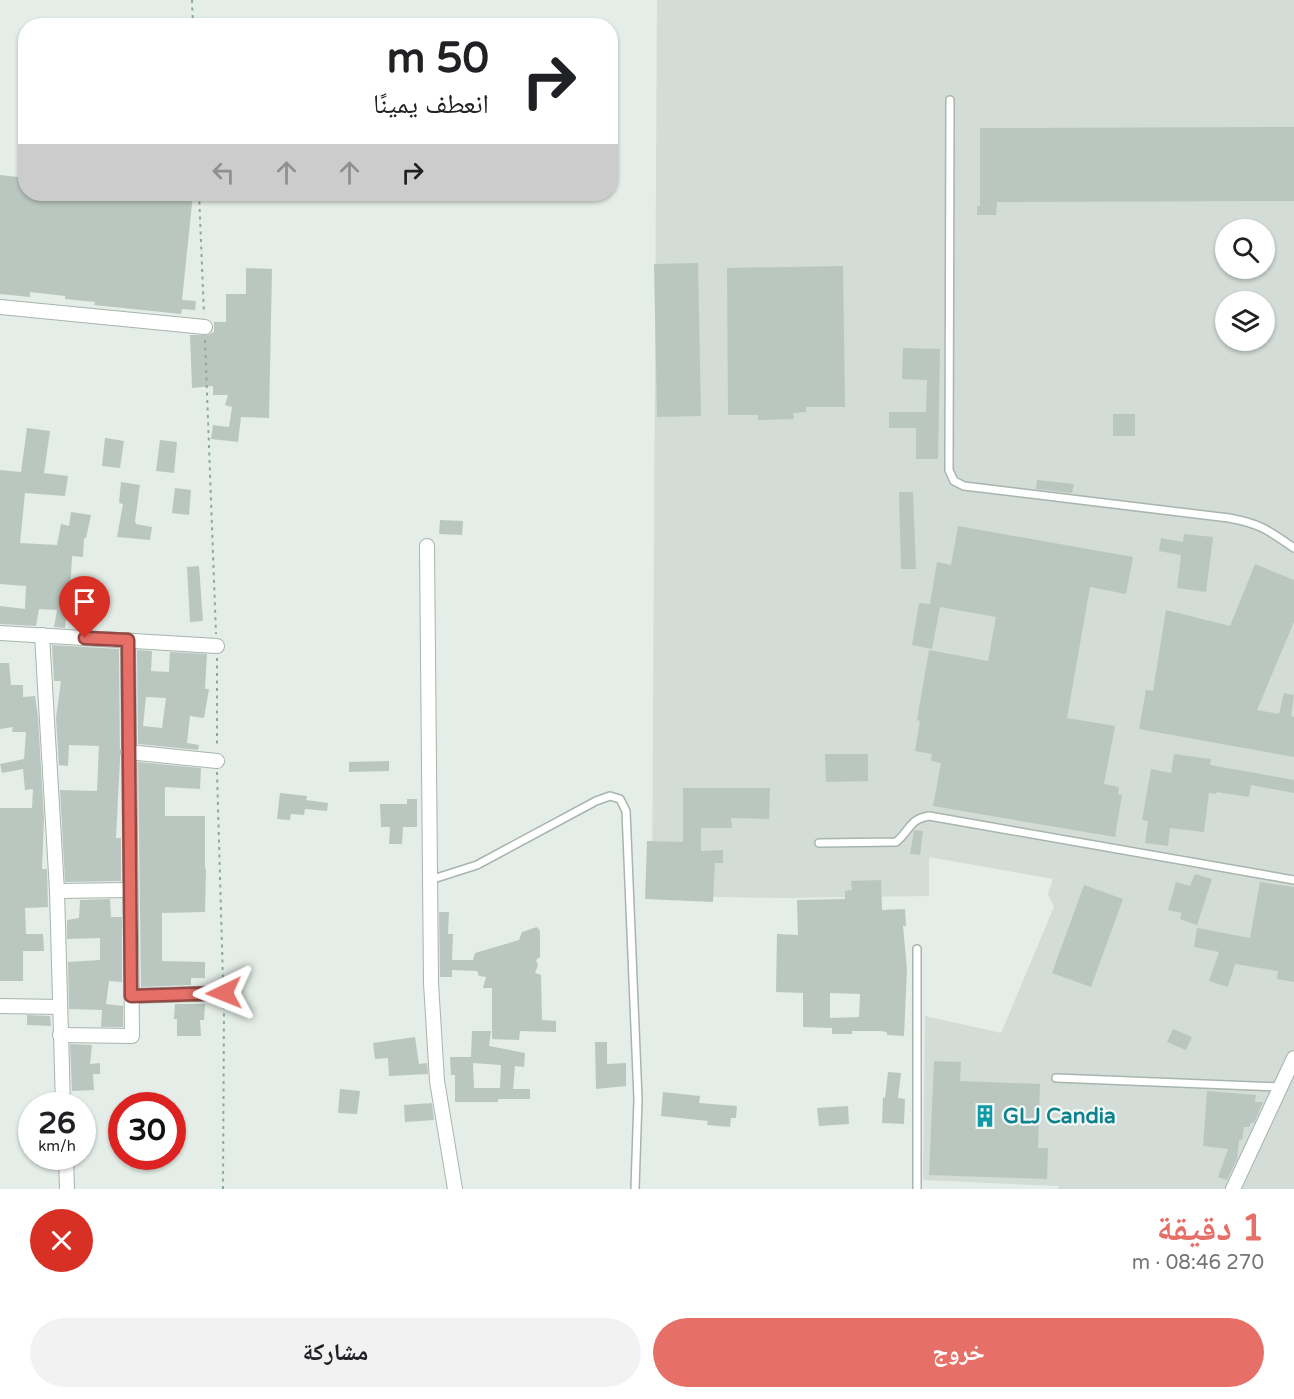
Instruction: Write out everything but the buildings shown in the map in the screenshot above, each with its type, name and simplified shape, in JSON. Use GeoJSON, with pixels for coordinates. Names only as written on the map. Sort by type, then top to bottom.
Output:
{"type":"FeatureCollection","features":[{"type":"Feature","properties":{"kind":"street"},"geometry":{"type":"LineString","coordinates":[[0,307],[205,327]]}},
{"type":"Feature","properties":{"kind":"street"},"geometry":{"type":"LineString","coordinates":[[427,546],[431,983],[437,1081],[455,1189]]}},
{"type":"Feature","properties":{"kind":"street"},"geometry":{"type":"LineString","coordinates":[[0,633],[217,646]]}},
{"type":"Feature","properties":{"kind":"street"},"geometry":{"type":"LineString","coordinates":[[42,635],[57,891],[62,1092]]}},
{"type":"Feature","properties":{"kind":"street"},"geometry":{"type":"LineString","coordinates":[[60,1035],[132,1036],[128,640]]}},
{"type":"Feature","properties":{"kind":"street"},"geometry":{"type":"LineString","coordinates":[[128,752],[217,761]]}},
{"type":"Feature","properties":{"kind":"street"},"geometry":{"type":"LineString","coordinates":[[57,891],[129,890]]}},
{"type":"Feature","properties":{"kind":"street"},"geometry":{"type":"LineString","coordinates":[[131,996],[224,993]]}},
{"type":"Feature","properties":{"kind":"street"},"geometry":{"type":"LineString","coordinates":[[0,1006],[60,1007]]}},
{"type":"Feature","properties":{"kind":"street"},"geometry":{"type":"LineString","coordinates":[[1233,1189],[1294,1058]]}},
{"type":"Feature","properties":{"kind":"street"},"geometry":{"type":"LineString","coordinates":[[67,1170],[68,1189]]}},
{"type":"Feature","properties":{"kind":"lane"},"geometry":{"type":"LineString","coordinates":[[950,100],[949,470],[954,481],[964,486],[1253,522],[1266,528],[1294,548]]}},
{"type":"Feature","properties":{"kind":"lane"},"geometry":{"type":"LineString","coordinates":[[430,880],[477,865],[596,801],[610,796],[620,799],[626,811],[638,1099],[635,1189]]}},
{"type":"Feature","properties":{"kind":"lane"},"geometry":{"type":"LineString","coordinates":[[819,843],[896,842],[904,836],[910,825],[918,818],[929,816],[1294,880]]}},
{"type":"Feature","properties":{"kind":"lane"},"geometry":{"type":"LineString","coordinates":[[917,949],[917,1189]]}},
{"type":"Feature","properties":{"kind":"lane"},"geometry":{"type":"LineString","coordinates":[[1056,1078],[1281,1087]]}},
{"type":"Feature","properties":{"kind":"path"},"geometry":{"type":"LineString","coordinates":[[192,0],[193,18]]}},
{"type":"Feature","properties":{"kind":"path"},"geometry":{"type":"LineString","coordinates":[[200,201],[217,646],[217,761],[224,993],[223,1189]]}},
{"type":"Feature","properties":{"kind":"shaded area"},"geometry":{"type":"Polygon","coordinates":[[[657,0],[1294,0],[1294,1189],[1058,1189],[1058,1186],[923,1180],[925,1016],[1001,1033],[1054,907],[1048,894],[1053,879],[929,857],[929,896],[782,898],[652,896],[657,0]]]}},
{"type":"Feature","properties":{"kind":"place","name":"GLJ Candia"},"geometry":{"type":"Point","coordinates":[985,1116]}},
{"type":"Feature","properties":{"kind":"route"},"geometry":{"type":"LineString","coordinates":[[85,638],[128,640],[131,996],[224,993]]}}]}
